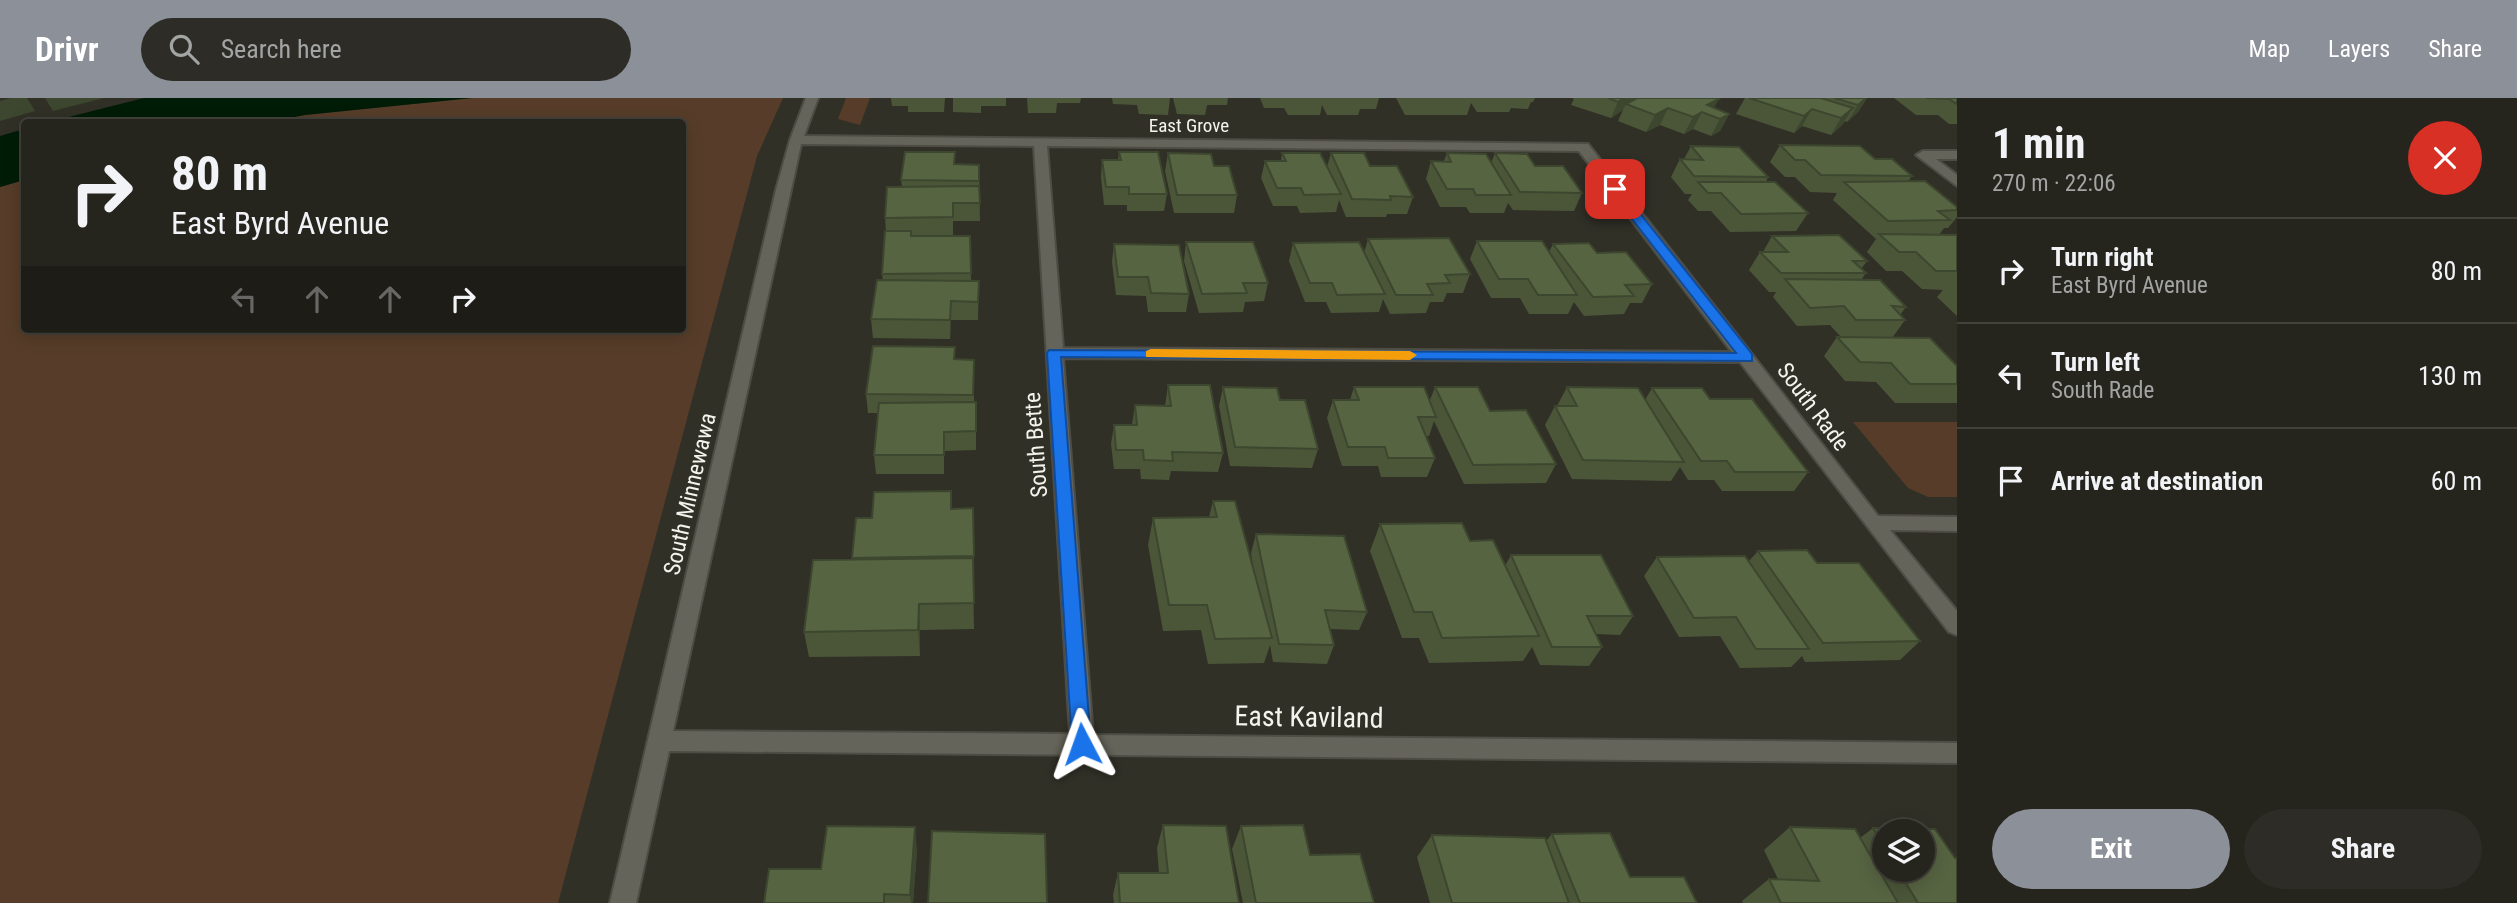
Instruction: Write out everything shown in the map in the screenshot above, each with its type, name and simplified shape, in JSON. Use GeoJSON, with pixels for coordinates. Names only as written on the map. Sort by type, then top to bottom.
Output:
{"type":"FeatureCollection","features":[{"type":"Feature","properties":{"kind":"street","name":"South Minnewawa"},"geometry":{"type":"LineString","coordinates":[[623,903],[796,140],[812,98]]}},
{"type":"Feature","properties":{"kind":"street","name":"East Grove"},"geometry":{"type":"LineString","coordinates":[[796,140],[1583,147]]}},
{"type":"Feature","properties":{"kind":"street","name":"South Bette"},"geometry":{"type":"LineString","coordinates":[[1040,143],[1082,744]]}},
{"type":"Feature","properties":{"kind":"street","name":"South Rade"},"geometry":{"type":"LineString","coordinates":[[1583,147],[1873,523],[1957,626]]}},
{"type":"Feature","properties":{"kind":"street"},"geometry":{"type":"LineString","coordinates":[[1957,155],[1923,155],[1957,182]]}},
{"type":"Feature","properties":{"kind":"street"},"geometry":{"type":"LineString","coordinates":[[1054,353],[1747,358]]}},
{"type":"Feature","properties":{"kind":"street"},"geometry":{"type":"LineString","coordinates":[[1873,523],[1957,524]]}},
{"type":"Feature","properties":{"kind":"street","name":"East Kaviland"},"geometry":{"type":"LineString","coordinates":[[660,741],[1957,753]]}},
{"type":"Feature","properties":{"kind":"shaded area"},"geometry":{"type":"Polygon","coordinates":[[[144,98],[472,98],[284,119],[61,119],[144,98]]]}},
{"type":"Feature","properties":{"kind":"shaded area"},"geometry":{"type":"Polygon","coordinates":[[[472,98],[783,98],[757,156],[558,903],[0,903],[0,187],[21,181],[21,333],[686,333],[686,119],[284,119],[472,98]]]}},
{"type":"Feature","properties":{"kind":"shaded area"},"geometry":{"type":"Polygon","coordinates":[[[846,98],[870,98],[860,125],[838,119],[846,98]]]}},
{"type":"Feature","properties":{"kind":"shaded area"},"geometry":{"type":"Polygon","coordinates":[[[21,130],[21,181],[0,187],[0,136],[21,130]]]}},
{"type":"Feature","properties":{"kind":"shaded area"},"geometry":{"type":"Polygon","coordinates":[[[1853,422],[1957,422],[1957,497],[1928,497],[1908,488],[1853,422]]]}},
{"type":"Feature","properties":{"kind":"building"},"geometry":{"type":"Polygon","coordinates":[[[1637,98],[1717,98],[1719,99],[1707,105],[1729,114],[1720,119],[1702,112],[1693,117],[1668,108],[1655,115],[1626,104],[1637,98]]]}},
{"type":"Feature","properties":{"kind":"building"},"geometry":{"type":"Polygon","coordinates":[[[1749,98],[1821,98],[1853,108],[1841,118],[1812,109],[1804,116],[1749,98]]]}},
{"type":"Feature","properties":{"kind":"building"},"geometry":{"type":"Polygon","coordinates":[[[1834,98],[1866,98],[1858,105],[1834,98]]]}},
{"type":"Feature","properties":{"kind":"building"},"geometry":{"type":"Polygon","coordinates":[[[1926,98],[1957,98],[1957,104],[1949,99],[1926,98]]]}},
{"type":"Feature","properties":{"kind":"building"},"geometry":{"type":"Polygon","coordinates":[[[1780,145],[1860,146],[1875,159],[1892,159],[1912,176],[1821,175],[1805,160],[1795,160],[1780,145]]]}},
{"type":"Feature","properties":{"kind":"building"},"geometry":{"type":"Polygon","coordinates":[[[1691,146],[1739,147],[1768,177],[1694,176],[1680,159],[1703,160],[1691,146]]]}},
{"type":"Feature","properties":{"kind":"building"},"geometry":{"type":"Polygon","coordinates":[[[905,152],[955,152],[954,164],[979,165],[979,181],[901,180],[905,152]]]}},
{"type":"Feature","properties":{"kind":"building"},"geometry":{"type":"Polygon","coordinates":[[[1119,152],[1158,152],[1167,194],[1129,194],[1129,187],[1106,187],[1102,160],[1121,160],[1119,152]]]}},
{"type":"Feature","properties":{"kind":"building"},"geometry":{"type":"Polygon","coordinates":[[[1168,153],[1211,154],[1214,166],[1229,166],[1237,195],[1177,195],[1168,153]]]}},
{"type":"Feature","properties":{"kind":"building"},"geometry":{"type":"Polygon","coordinates":[[[1282,153],[1320,153],[1341,194],[1304,195],[1301,188],[1277,188],[1265,161],[1286,161],[1282,153]]]}},
{"type":"Feature","properties":{"kind":"building"},"geometry":{"type":"Polygon","coordinates":[[[1331,153],[1364,153],[1370,166],[1397,166],[1413,197],[1390,196],[1391,200],[1352,199],[1331,153]]]}},
{"type":"Feature","properties":{"kind":"building"},"geometry":{"type":"Polygon","coordinates":[[[1447,153],[1486,154],[1511,195],[1476,195],[1473,189],[1447,189],[1431,161],[1451,162],[1447,153]]]}},
{"type":"Feature","properties":{"kind":"building"},"geometry":{"type":"Polygon","coordinates":[[[1495,153],[1527,154],[1535,166],[1563,166],[1582,193],[1520,192],[1495,153]]]}},
{"type":"Feature","properties":{"kind":"building"},"geometry":{"type":"Polygon","coordinates":[[[1925,181],[1957,207],[1957,210],[1938,211],[1950,220],[1888,221],[1844,182],[1925,181]]]}},
{"type":"Feature","properties":{"kind":"building"},"geometry":{"type":"Polygon","coordinates":[[[1698,182],[1775,182],[1808,213],[1741,214],[1721,193],[1708,193],[1698,182]]]}},
{"type":"Feature","properties":{"kind":"building"},"geometry":{"type":"Polygon","coordinates":[[[979,186],[980,203],[953,203],[953,217],[885,218],[887,187],[979,186]]]}},
{"type":"Feature","properties":{"kind":"building"},"geometry":{"type":"Polygon","coordinates":[[[885,231],[911,231],[911,236],[970,236],[971,273],[882,274],[885,231]]]}},
{"type":"Feature","properties":{"kind":"building"},"geometry":{"type":"Polygon","coordinates":[[[1879,234],[1957,235],[1957,271],[1936,271],[1916,252],[1899,252],[1879,234]]]}},
{"type":"Feature","properties":{"kind":"building"},"geometry":{"type":"Polygon","coordinates":[[[1839,235],[1867,261],[1853,261],[1866,273],[1781,273],[1760,252],[1788,252],[1772,236],[1839,235]]]}},
{"type":"Feature","properties":{"kind":"building"},"geometry":{"type":"Polygon","coordinates":[[[1449,238],[1470,274],[1445,275],[1450,283],[1427,284],[1433,295],[1396,295],[1368,239],[1449,238]]]}},
{"type":"Feature","properties":{"kind":"building"},"geometry":{"type":"Polygon","coordinates":[[[1477,241],[1542,241],[1577,295],[1538,295],[1528,279],[1499,279],[1477,241]]]}},
{"type":"Feature","properties":{"kind":"building"},"geometry":{"type":"Polygon","coordinates":[[[1186,242],[1253,242],[1268,283],[1243,283],[1247,293],[1202,294],[1186,242]]]}},
{"type":"Feature","properties":{"kind":"building"},"geometry":{"type":"Polygon","coordinates":[[[1359,242],[1385,294],[1337,295],[1332,283],[1310,283],[1293,243],[1359,242]]]}},
{"type":"Feature","properties":{"kind":"building"},"geometry":{"type":"Polygon","coordinates":[[[1589,243],[1597,253],[1626,252],[1652,284],[1625,285],[1634,296],[1593,297],[1553,244],[1589,243]]]}},
{"type":"Feature","properties":{"kind":"building"},"geometry":{"type":"Polygon","coordinates":[[[1114,244],[1179,245],[1189,294],[1151,293],[1148,277],[1118,277],[1114,244]]]}},
{"type":"Feature","properties":{"kind":"building"},"geometry":{"type":"Polygon","coordinates":[[[1785,279],[1880,280],[1906,307],[1892,306],[1905,320],[1856,320],[1844,306],[1810,308],[1785,279]]]}},
{"type":"Feature","properties":{"kind":"building"},"geometry":{"type":"Polygon","coordinates":[[[877,280],[979,281],[978,302],[951,301],[950,320],[871,319],[877,280]]]}},
{"type":"Feature","properties":{"kind":"building"},"geometry":{"type":"Polygon","coordinates":[[[1837,337],[1930,338],[1957,366],[1957,384],[1910,384],[1891,363],[1860,362],[1837,337]]]}},
{"type":"Feature","properties":{"kind":"building"},"geometry":{"type":"Polygon","coordinates":[[[873,346],[955,347],[954,359],[974,360],[973,395],[866,394],[873,346]]]}},
{"type":"Feature","properties":{"kind":"building"},"geometry":{"type":"Polygon","coordinates":[[[1168,385],[1210,385],[1223,453],[1172,452],[1173,461],[1144,460],[1143,450],[1116,450],[1114,425],[1137,425],[1135,405],[1171,406],[1168,385]]]}},
{"type":"Feature","properties":{"kind":"building"},"geometry":{"type":"Polygon","coordinates":[[[1223,387],[1277,388],[1280,400],[1305,400],[1318,449],[1235,447],[1223,387]]]}},
{"type":"Feature","properties":{"kind":"building"},"geometry":{"type":"Polygon","coordinates":[[[1354,387],[1424,387],[1436,417],[1418,417],[1435,458],[1388,458],[1385,447],[1348,447],[1333,400],[1359,400],[1354,387]]]}},
{"type":"Feature","properties":{"kind":"building"},"geometry":{"type":"Polygon","coordinates":[[[1435,387],[1478,387],[1490,411],[1526,410],[1556,464],[1473,465],[1435,387]]]}},
{"type":"Feature","properties":{"kind":"building"},"geometry":{"type":"Polygon","coordinates":[[[1567,387],[1638,388],[1684,462],[1583,460],[1555,406],[1577,406],[1567,387]]]}},
{"type":"Feature","properties":{"kind":"building"},"geometry":{"type":"Polygon","coordinates":[[[1652,388],[1702,388],[1710,399],[1752,399],[1808,472],[1735,472],[1727,461],[1701,461],[1652,388]]]}},
{"type":"Feature","properties":{"kind":"building"},"geometry":{"type":"Polygon","coordinates":[[[976,402],[976,431],[944,432],[944,455],[874,455],[879,403],[976,402]]]}},
{"type":"Feature","properties":{"kind":"building"},"geometry":{"type":"Polygon","coordinates":[[[951,491],[951,509],[973,508],[974,556],[852,558],[856,518],[872,518],[874,492],[951,491]]]}},
{"type":"Feature","properties":{"kind":"building"},"geometry":{"type":"Polygon","coordinates":[[[1213,501],[1235,501],[1272,638],[1215,639],[1207,605],[1169,605],[1153,518],[1217,517],[1213,501]]]}},
{"type":"Feature","properties":{"kind":"building"},"geometry":{"type":"Polygon","coordinates":[[[1462,523],[1470,541],[1493,540],[1539,636],[1442,638],[1432,612],[1414,612],[1380,524],[1462,523]]]}},
{"type":"Feature","properties":{"kind":"building"},"geometry":{"type":"Polygon","coordinates":[[[1256,534],[1344,536],[1367,612],[1325,610],[1334,645],[1279,644],[1256,534]]]}},
{"type":"Feature","properties":{"kind":"building"},"geometry":{"type":"Polygon","coordinates":[[[1807,550],[1817,563],[1859,563],[1920,641],[1823,643],[1758,551],[1807,550]]]}},
{"type":"Feature","properties":{"kind":"building"},"geometry":{"type":"Polygon","coordinates":[[[1511,555],[1601,555],[1633,616],[1587,616],[1602,647],[1552,647],[1511,555]]]}},
{"type":"Feature","properties":{"kind":"building"},"geometry":{"type":"Polygon","coordinates":[[[1745,556],[1809,649],[1756,649],[1736,617],[1694,618],[1657,557],[1745,556]]]}},
{"type":"Feature","properties":{"kind":"building"},"geometry":{"type":"Polygon","coordinates":[[[973,558],[974,603],[919,604],[918,630],[804,632],[813,560],[973,558]]]}},
{"type":"Feature","properties":{"kind":"building"},"geometry":{"type":"Polygon","coordinates":[[[1163,825],[1226,826],[1239,903],[1120,903],[1118,873],[1168,873],[1163,825]]]}},
{"type":"Feature","properties":{"kind":"building"},"geometry":{"type":"Polygon","coordinates":[[[1303,825],[1310,855],[1360,854],[1374,903],[1256,903],[1241,826],[1303,825]]]}},
{"type":"Feature","properties":{"kind":"building"},"geometry":{"type":"Polygon","coordinates":[[[827,826],[915,827],[910,895],[884,894],[884,903],[764,903],[769,869],[821,869],[827,826]]]}},
{"type":"Feature","properties":{"kind":"building"},"geometry":{"type":"Polygon","coordinates":[[[1790,827],[1855,829],[1872,858],[1872,882],[1886,882],[1898,903],[1781,903],[1769,879],[1819,881],[1790,827]]]}},
{"type":"Feature","properties":{"kind":"building"},"geometry":{"type":"Polygon","coordinates":[[[1935,829],[1957,858],[1957,903],[1918,903],[1905,882],[1935,882],[1935,829]]]}},
{"type":"Feature","properties":{"kind":"building"},"geometry":{"type":"Polygon","coordinates":[[[932,831],[1045,834],[1047,903],[928,903],[932,831]]]}},
{"type":"Feature","properties":{"kind":"building"},"geometry":{"type":"Polygon","coordinates":[[[1610,833],[1630,877],[1684,877],[1697,903],[1580,903],[1552,834],[1610,833]]]}},
{"type":"Feature","properties":{"kind":"building"},"geometry":{"type":"Polygon","coordinates":[[[1432,835],[1545,838],[1569,903],[1452,903],[1432,835]]]}},
{"type":"Feature","properties":{"kind":"slow traffic"},"geometry":{"type":"LineString","coordinates":[[1151,354],[1410,355]]}},
{"type":"Feature","properties":{"kind":"route"},"geometry":{"type":"LineString","coordinates":[[1082,744],[1054,353],[1747,358],[1615,189]]}}]}
